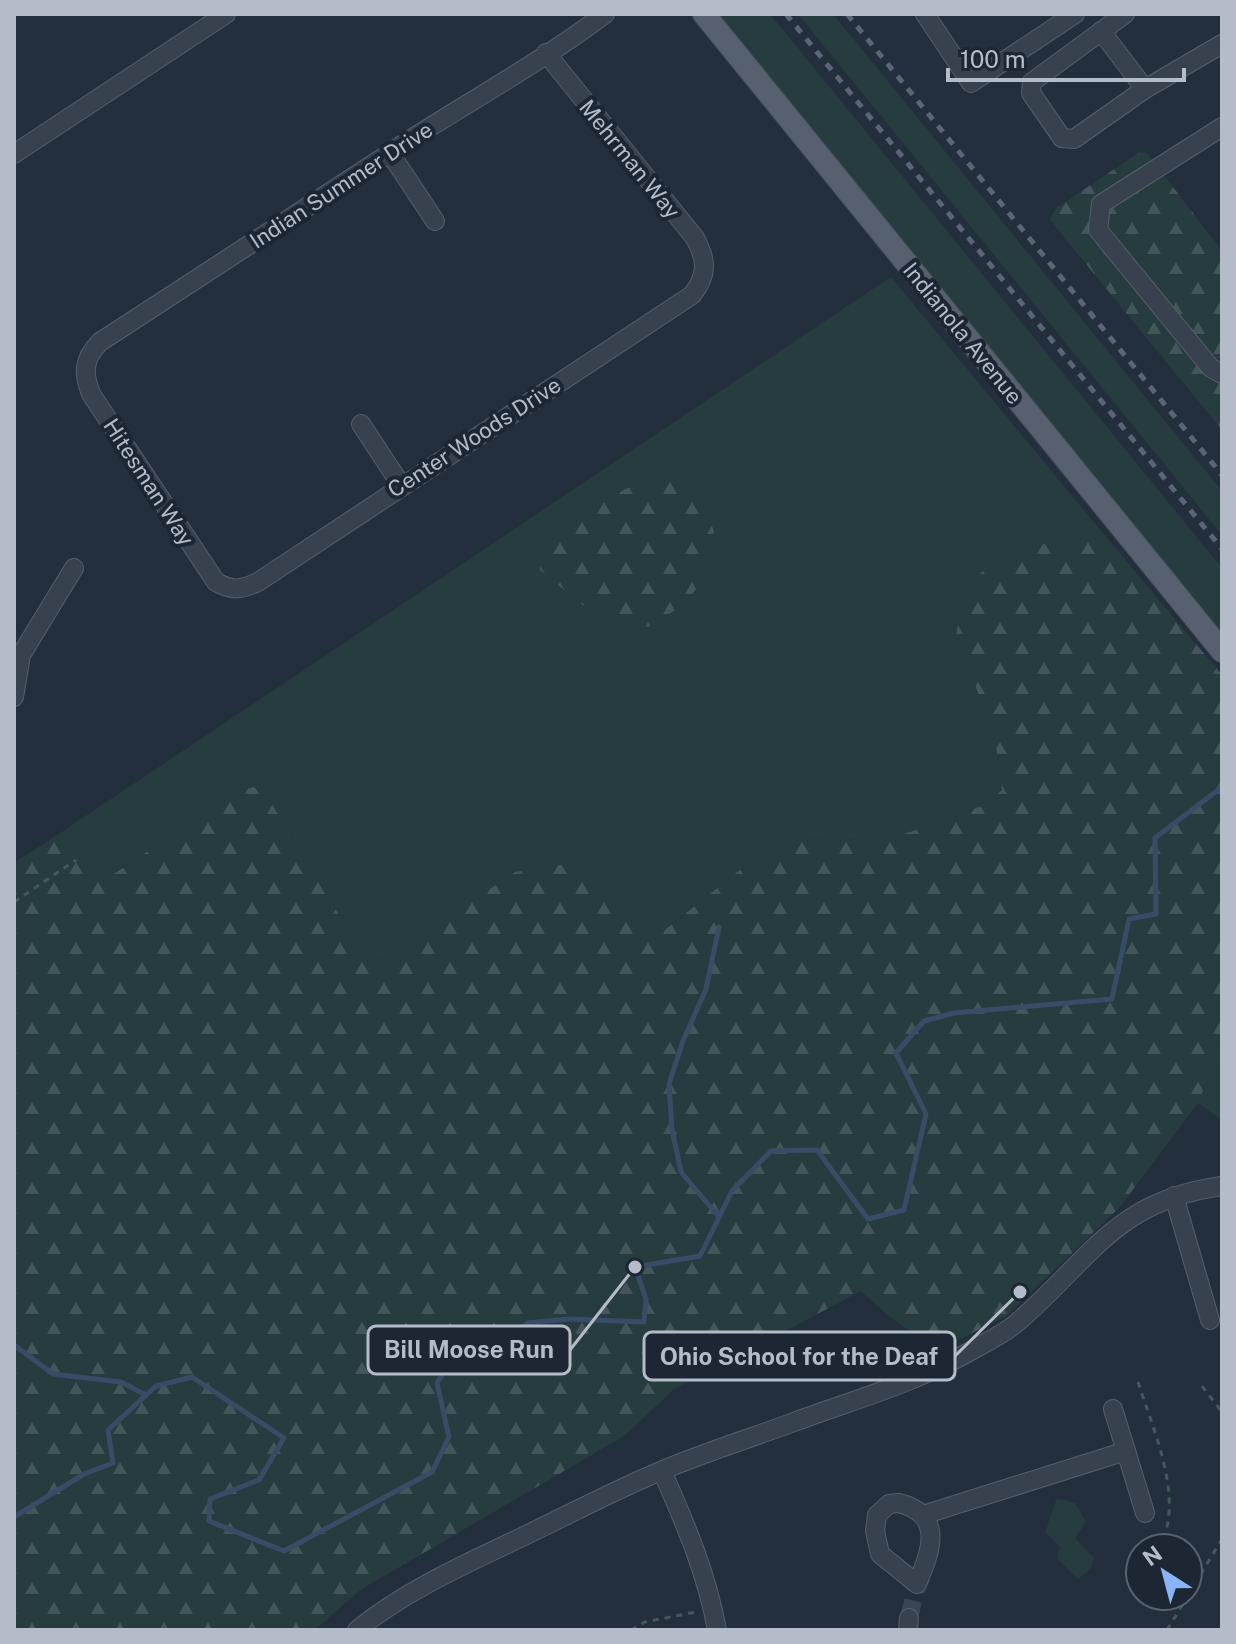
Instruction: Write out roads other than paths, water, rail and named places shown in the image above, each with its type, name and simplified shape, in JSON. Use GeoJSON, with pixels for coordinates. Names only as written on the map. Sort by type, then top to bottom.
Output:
{"type":"FeatureCollection","features":[{"type":"Feature","properties":{"kind":"main road","name":"Indianola Avenue"},"geometry":{"type":"LineString","coordinates":[[704,14],[1222,651]]}},
{"type":"Feature","properties":{"kind":"street"},"geometry":{"type":"LineString","coordinates":[[14,154],[226,14]]}},
{"type":"Feature","properties":{"kind":"street","name":"Indian Summer Drive"},"geometry":{"type":"LineString","coordinates":[[85,364],[90,351],[100,342],[573,38],[605,14]]}},
{"type":"Feature","properties":{"kind":"street"},"geometry":{"type":"LineString","coordinates":[[925,14],[971,83],[1075,14]]}},
{"type":"Feature","properties":{"kind":"street"},"geometry":{"type":"LineString","coordinates":[[1125,14],[1032,82],[1031,93],[1062,138],[1074,139],[1145,89],[1222,44]]}},
{"type":"Feature","properties":{"kind":"street"},"geometry":{"type":"LineString","coordinates":[[1101,31],[1145,89]]}},
{"type":"Feature","properties":{"kind":"street","name":"Mehrman Way"},"geometry":{"type":"LineString","coordinates":[[546,53],[695,238],[703,253],[705,269]]}},
{"type":"Feature","properties":{"kind":"street"},"geometry":{"type":"LineString","coordinates":[[1222,127],[1101,204],[1098,230],[1211,368],[1222,374]]}},
{"type":"Feature","properties":{"kind":"street"},"geometry":{"type":"LineString","coordinates":[[390,153],[435,221]]}},
{"type":"Feature","properties":{"kind":"street","name":"Center Woods Drive"},"geometry":{"type":"LineString","coordinates":[[230,590],[258,582],[692,295],[701,283],[705,269]]}},
{"type":"Feature","properties":{"kind":"street","name":"Hitesman Way"},"geometry":{"type":"LineString","coordinates":[[85,364],[91,394],[206,569],[216,582],[230,590]]}},
{"type":"Feature","properties":{"kind":"street"},"geometry":{"type":"LineString","coordinates":[[361,424],[401,485]]}},
{"type":"Feature","properties":{"kind":"street"},"geometry":{"type":"LineString","coordinates":[[14,697],[21,655],[74,568]]}},
{"type":"Feature","properties":{"kind":"street"},"geometry":{"type":"LineString","coordinates":[[357,1630],[401,1600],[475,1559],[662,1471],[877,1395],[969,1352],[1018,1321],[1104,1237],[1143,1208],[1174,1196],[1222,1186]]}},
{"type":"Feature","properties":{"kind":"street"},"geometry":{"type":"LineString","coordinates":[[1174,1196],[1210,1320]]}},
{"type":"Feature","properties":{"kind":"street"},"geometry":{"type":"LineString","coordinates":[[1113,1409],[1145,1513]]}},
{"type":"Feature","properties":{"kind":"street"},"geometry":{"type":"LineString","coordinates":[[923,1515],[1126,1451]]}},
{"type":"Feature","properties":{"kind":"street"},"geometry":{"type":"LineString","coordinates":[[662,1471],[691,1537],[717,1630]]}},
{"type":"Feature","properties":{"kind":"waterway"},"geometry":{"type":"LineString","coordinates":[[14,1517],[84,1474],[113,1463],[108,1430],[156,1386],[192,1377],[284,1438],[259,1480],[210,1499],[209,1521],[284,1551],[432,1472],[449,1437],[437,1383],[451,1361],[492,1364],[527,1323],[568,1319],[644,1322],[646,1299],[635,1267],[700,1256],[732,1191],[771,1151],[817,1150],[868,1219],[904,1210],[926,1114],[896,1053],[924,1021],[954,1013],[1112,999],[1129,919],[1156,914],[1155,838],[1222,787]]}},
{"type":"Feature","properties":{"kind":"waterway"},"geometry":{"type":"LineString","coordinates":[[719,927],[706,989],[683,1041],[669,1084],[672,1129],[681,1172],[719,1217]]}},
{"type":"Feature","properties":{"kind":"waterway"},"geometry":{"type":"LineString","coordinates":[[14,1345],[53,1374],[121,1382],[146,1395]]}},
{"type":"Feature","properties":{"kind":"tunnel"},"geometry":{"type":"LineString","coordinates":[[909,1618],[917,1584]]}},
{"type":"Feature","properties":{"kind":"railway"},"geometry":{"type":"LineString","coordinates":[[786,14],[1222,549]]}},
{"type":"Feature","properties":{"kind":"railway"},"geometry":{"type":"LineString","coordinates":[[847,14],[1222,475]]}},
{"type":"Feature","properties":{"kind":"place","name":"Bill Moose Run"},"geometry":{"type":"Point","coordinates":[635,1267]}},
{"type":"Feature","properties":{"kind":"place","name":"Ohio School for the Deaf"},"geometry":{"type":"Point","coordinates":[1020,1292]}}]}
